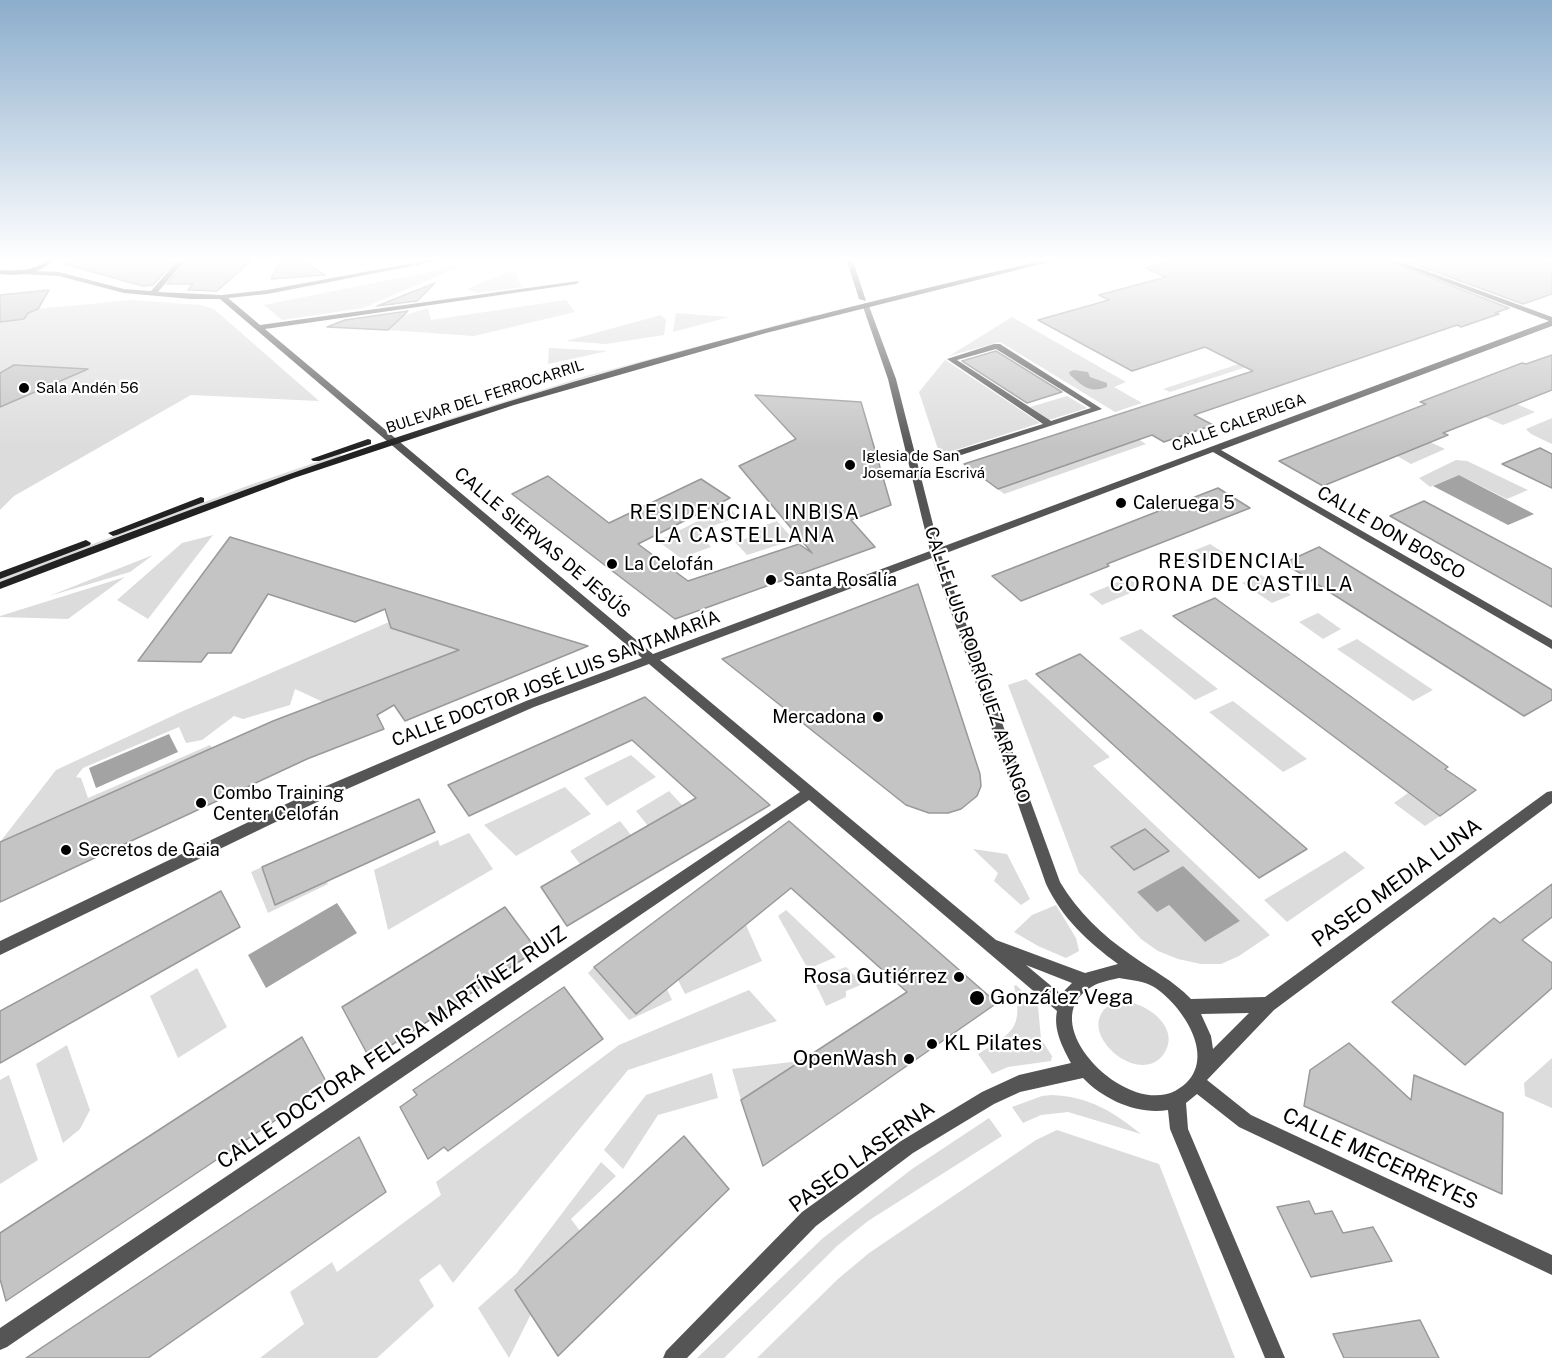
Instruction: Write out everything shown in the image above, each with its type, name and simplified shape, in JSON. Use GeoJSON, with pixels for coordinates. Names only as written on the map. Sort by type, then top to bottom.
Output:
{"type":"FeatureCollection","features":[{"type":"Feature","properties":{"kind":"main road","name":"BULEVAR DEL FERROCARRIL"},"geometry":{"type":"LineString","coordinates":[[0,576],[163,514],[580,375],[792,321]]}},
{"type":"Feature","properties":{"kind":"main road","name":"BULEVAR DEL FERROCARRIL"},"geometry":{"type":"LineString","coordinates":[[0,586],[389,439]]}},
{"type":"Feature","properties":{"kind":"street","name":"CALLE SIERVAS DE JESÚS"},"geometry":{"type":"LineString","coordinates":[[250,321],[1065,1008]]}},
{"type":"Feature","properties":{"kind":"street"},"geometry":{"type":"LineString","coordinates":[[258,328],[299,321]]}},
{"type":"Feature","properties":{"kind":"street","name":"CALLE LUIS RODRÍGUEZ ARANGO"},"geometry":{"type":"LineString","coordinates":[[871,321],[892,380],[936,552],[1057,892],[1082,926],[1112,953],[1158,981]]}},
{"type":"Feature","properties":{"kind":"street","name":"CALLE CALERUEGA"},"geometry":{"type":"LineString","coordinates":[[936,552],[1551,321]]}},
{"type":"Feature","properties":{"kind":"street"},"geometry":{"type":"LineString","coordinates":[[946,457],[1098,409],[997,346],[951,359],[1049,424]]}},
{"type":"Feature","properties":{"kind":"street","name":"CALLE DON BOSCO"},"geometry":{"type":"LineString","coordinates":[[1214,449],[1552,645]]}},
{"type":"Feature","properties":{"kind":"street","name":"CALLE DOCTOR JOSÉ LUIS SANTAMARÍA"},"geometry":{"type":"LineString","coordinates":[[0,948],[160,869],[413,753],[530,704],[936,552]]}},
{"type":"Feature","properties":{"kind":"street","name":"CALLE DOCTORA FELISA MARTÍNEZ RUIZ"},"geometry":{"type":"LineString","coordinates":[[0,1340],[808,793]]}},
{"type":"Feature","properties":{"kind":"street","name":"PASEO MEDIA LUNA"},"geometry":{"type":"LineString","coordinates":[[1200,1076],[1268,1005],[1552,796]]}},
{"type":"Feature","properties":{"kind":"street","name":"CALLE SIERVAS DE JESÚS"},"geometry":{"type":"LineString","coordinates":[[986,943],[1084,980]]}},
{"type":"Feature","properties":{"kind":"street"},"geometry":{"type":"LineString","coordinates":[[1119,971],[1138,974],[1158,981],[1189,1007],[1201,1027],[1206,1049],[1200,1076],[1178,1099],[1155,1103],[1134,1101],[1113,1093],[1084,1069],[1071,1050],[1065,1035],[1065,1008],[1072,992],[1084,980],[1100,973],[1119,971]]}},
{"type":"Feature","properties":{"kind":"street"},"geometry":{"type":"LineString","coordinates":[[1189,1007],[1268,1005]]}},
{"type":"Feature","properties":{"kind":"street","name":"PASEO LASERNA"},"geometry":{"type":"LineString","coordinates":[[673,1358],[809,1219],[908,1148],[988,1098],[1019,1084],[1084,1069]]}},
{"type":"Feature","properties":{"kind":"street","name":"CALLE MECERREYES"},"geometry":{"type":"LineString","coordinates":[[1200,1076],[1245,1121],[1552,1264]]}},
{"type":"Feature","properties":{"kind":"street"},"geometry":{"type":"LineString","coordinates":[[1178,1099],[1179,1129],[1275,1358]]}},
{"type":"Feature","properties":{"kind":"shaded area"},"geometry":{"type":"Polygon","coordinates":[[[228,321],[319,401],[191,395],[14,496],[0,510],[0,322],[228,321]]]}},
{"type":"Feature","properties":{"kind":"shaded area"},"geometry":{"type":"Polygon","coordinates":[[[397,321],[536,321],[474,336],[388,330],[397,321]]]}},
{"type":"Feature","properties":{"kind":"shaded area"},"geometry":{"type":"Polygon","coordinates":[[[638,321],[666,321],[664,335],[606,344],[566,341],[638,321]]]}},
{"type":"Feature","properties":{"kind":"shaded area"},"geometry":{"type":"Polygon","coordinates":[[[675,321],[713,321],[673,332],[675,321]]]}},
{"type":"Feature","properties":{"kind":"shaded area"},"geometry":{"type":"Polygon","coordinates":[[[796,321],[588,377],[442,421],[586,376],[796,321]]]}},
{"type":"Feature","properties":{"kind":"shaded area"},"geometry":{"type":"Polygon","coordinates":[[[1005,321],[1020,321],[1126,382],[1114,387],[1142,403],[1115,412],[1000,342],[949,356],[1005,321]]]}},
{"type":"Feature","properties":{"kind":"shaded area"},"geometry":{"type":"Polygon","coordinates":[[[1290,347],[1280,356],[1170,392],[1163,389],[1290,347]]]}},
{"type":"Feature","properties":{"kind":"shaded area"},"geometry":{"type":"Polygon","coordinates":[[[549,348],[608,351],[548,364],[549,348]]]}},
{"type":"Feature","properties":{"kind":"shaded area"},"geometry":{"type":"Polygon","coordinates":[[[945,360],[1040,423],[940,455],[919,392],[945,360]]]}},
{"type":"Feature","properties":{"kind":"shaded area"},"geometry":{"type":"Polygon","coordinates":[[[1074,370],[1088,372],[1090,377],[1107,383],[1107,387],[1091,389],[1086,387],[1070,375],[1069,372],[1074,370]]]}},
{"type":"Feature","properties":{"kind":"shaded area"},"geometry":{"type":"Polygon","coordinates":[[[1067,396],[1087,408],[1049,420],[1030,407],[1067,396]]]}},
{"type":"Feature","properties":{"kind":"shaded area"},"geometry":{"type":"Polygon","coordinates":[[[1517,404],[1535,412],[1503,425],[1485,417],[1517,404]]]}},
{"type":"Feature","properties":{"kind":"shaded area"},"geometry":{"type":"Polygon","coordinates":[[[1552,418],[1552,444],[1531,434],[1526,429],[1552,418]]]}},
{"type":"Feature","properties":{"kind":"shaded area"},"geometry":{"type":"Polygon","coordinates":[[[1138,439],[1146,444],[1004,494],[998,489],[1138,439]]]}},
{"type":"Feature","properties":{"kind":"shaded area"},"geometry":{"type":"Polygon","coordinates":[[[1430,442],[1445,449],[1411,464],[1397,456],[1430,442]]]}},
{"type":"Feature","properties":{"kind":"shaded area"},"geometry":{"type":"Polygon","coordinates":[[[340,454],[342,456],[137,529],[0,582],[0,579],[247,486],[340,454]]]}},
{"type":"Feature","properties":{"kind":"shaded area"},"geometry":{"type":"Polygon","coordinates":[[[1456,460],[1467,461],[1528,490],[1507,499],[1459,475],[1430,487],[1419,478],[1456,460]]]}},
{"type":"Feature","properties":{"kind":"shaded area"},"geometry":{"type":"Polygon","coordinates":[[[1459,475],[1534,514],[1508,525],[1433,486],[1459,475]]]}},
{"type":"Feature","properties":{"kind":"shaded area"},"geometry":{"type":"Polygon","coordinates":[[[728,506],[738,517],[698,531],[711,547],[689,555],[702,571],[699,572],[658,541],[728,506]]]}},
{"type":"Feature","properties":{"kind":"shaded area"},"geometry":{"type":"Polygon","coordinates":[[[777,521],[794,540],[747,555],[735,542],[761,534],[757,528],[777,521]]]}},
{"type":"Feature","properties":{"kind":"shaded area"},"geometry":{"type":"Polygon","coordinates":[[[213,535],[148,619],[117,600],[182,543],[213,535]]]}},
{"type":"Feature","properties":{"kind":"shaded area"},"geometry":{"type":"Polygon","coordinates":[[[1210,544],[1224,553],[1185,569],[1171,560],[1210,544]]]}},
{"type":"Feature","properties":{"kind":"shaded area"},"geometry":{"type":"Polygon","coordinates":[[[153,555],[130,572],[49,596],[153,555]]]}},
{"type":"Feature","properties":{"kind":"shaded area"},"geometry":{"type":"Polygon","coordinates":[[[1261,575],[1291,595],[1272,603],[1242,583],[1261,575]]]}},
{"type":"Feature","properties":{"kind":"shaded area"},"geometry":{"type":"Polygon","coordinates":[[[125,577],[68,619],[0,617],[0,616],[125,577]]]}},
{"type":"Feature","properties":{"kind":"shaded area"},"geometry":{"type":"Polygon","coordinates":[[[1128,578],[1142,588],[1102,605],[1089,594],[1128,578]]]}},
{"type":"Feature","properties":{"kind":"shaded area"},"geometry":{"type":"Polygon","coordinates":[[[1318,613],[1341,629],[1323,639],[1299,622],[1318,613]]]}},
{"type":"Feature","properties":{"kind":"shaded area"},"geometry":{"type":"Polygon","coordinates":[[[389,622],[391,628],[427,640],[467,647],[323,702],[295,689],[290,705],[243,719],[234,716],[202,740],[186,743],[179,727],[83,768],[76,777],[81,778],[88,798],[210,745],[212,748],[0,842],[56,770],[183,711],[389,622]]]}},
{"type":"Feature","properties":{"kind":"shaded area"},"geometry":{"type":"Polygon","coordinates":[[[1141,629],[1218,689],[1195,700],[1119,638],[1141,629]]]}},
{"type":"Feature","properties":{"kind":"shaded area"},"geometry":{"type":"Polygon","coordinates":[[[1357,639],[1433,690],[1413,701],[1337,649],[1357,639]]]}},
{"type":"Feature","properties":{"kind":"shaded area"},"geometry":{"type":"Polygon","coordinates":[[[1026,679],[1110,757],[1093,766],[1270,935],[1239,956],[1221,964],[1201,964],[1178,959],[1158,951],[1141,939],[1079,873],[1008,685],[1026,679]],[[1169,905],[1205,942],[1240,921],[1169,905]]]}},
{"type":"Feature","properties":{"kind":"shaded area"},"geometry":{"type":"Polygon","coordinates":[[[1233,701],[1307,759],[1283,772],[1209,712],[1233,701]]]}},
{"type":"Feature","properties":{"kind":"shaded area"},"geometry":{"type":"Polygon","coordinates":[[[169,734],[178,752],[96,788],[89,768],[169,734]]]}},
{"type":"Feature","properties":{"kind":"shaded area"},"geometry":{"type":"Polygon","coordinates":[[[631,755],[656,777],[607,806],[584,778],[631,755]]]}},
{"type":"Feature","properties":{"kind":"shaded area"},"geometry":{"type":"Polygon","coordinates":[[[565,787],[591,814],[516,856],[484,825],[565,787]]]}},
{"type":"Feature","properties":{"kind":"shaded area"},"geometry":{"type":"Polygon","coordinates":[[[669,791],[683,806],[648,826],[636,811],[669,791]]]}},
{"type":"Feature","properties":{"kind":"shaded area"},"geometry":{"type":"Polygon","coordinates":[[[1408,793],[1440,816],[1425,826],[1394,803],[1408,793]]]}},
{"type":"Feature","properties":{"kind":"shaded area"},"geometry":{"type":"Polygon","coordinates":[[[620,821],[631,835],[580,864],[570,851],[620,821]]]}},
{"type":"Feature","properties":{"kind":"shaded area"},"geometry":{"type":"Polygon","coordinates":[[[469,833],[493,869],[388,930],[374,870],[438,840],[440,846],[469,833]]]}},
{"type":"Feature","properties":{"kind":"shaded area"},"geometry":{"type":"Polygon","coordinates":[[[973,849],[1007,854],[1030,899],[1021,905],[994,881],[998,873],[973,849]]]}},
{"type":"Feature","properties":{"kind":"shaded area"},"geometry":{"type":"Polygon","coordinates":[[[1345,851],[1365,868],[1287,922],[1264,900],[1345,851]]]}},
{"type":"Feature","properties":{"kind":"shaded area"},"geometry":{"type":"Polygon","coordinates":[[[1183,866],[1240,921],[1205,942],[1169,905],[1157,912],[1137,892],[1183,866]]]}},
{"type":"Feature","properties":{"kind":"shaded area"},"geometry":{"type":"Polygon","coordinates":[[[262,867],[275,905],[327,882],[328,884],[268,913],[251,872],[262,867]]]}},
{"type":"Feature","properties":{"kind":"shaded area"},"geometry":{"type":"Polygon","coordinates":[[[337,903],[357,933],[266,988],[248,955],[337,903]]]}},
{"type":"Feature","properties":{"kind":"shaded area"},"geometry":{"type":"Polygon","coordinates":[[[1056,905],[1076,938],[1079,951],[1066,958],[1014,932],[1032,915],[1056,905]]]}},
{"type":"Feature","properties":{"kind":"shaded area"},"geometry":{"type":"Polygon","coordinates":[[[786,910],[836,957],[808,969],[778,916],[786,910]]]}},
{"type":"Feature","properties":{"kind":"shaded area"},"geometry":{"type":"Polygon","coordinates":[[[746,925],[762,961],[685,994],[678,980],[746,925]]]}},
{"type":"Feature","properties":{"kind":"shaded area"},"geometry":{"type":"Polygon","coordinates":[[[594,967],[636,1013],[667,989],[672,1000],[629,1020],[588,973],[594,967]]]}},
{"type":"Feature","properties":{"kind":"shaded area"},"geometry":{"type":"Polygon","coordinates":[[[846,967],[863,984],[846,991],[846,997],[826,1006],[813,979],[846,967]]]}},
{"type":"Feature","properties":{"kind":"shaded area"},"geometry":{"type":"Polygon","coordinates":[[[197,968],[227,1027],[178,1058],[150,996],[197,968]]]}},
{"type":"Feature","properties":{"kind":"shaded area"},"geometry":{"type":"Polygon","coordinates":[[[1016,985],[1038,1006],[1041,1039],[1052,1056],[1051,1061],[1008,1067],[992,1074],[978,1054],[1007,1035],[1016,1021],[1017,1000],[1014,986],[1016,985]]]}},
{"type":"Feature","properties":{"kind":"shaded area"},"geometry":{"type":"Polygon","coordinates":[[[749,990],[777,1021],[628,1070],[453,1283],[440,1264],[419,1280],[434,1306],[377,1358],[260,1358],[304,1324],[290,1292],[332,1262],[337,1272],[441,1195],[436,1182],[619,1045],[749,990]]]}},
{"type":"Feature","properties":{"kind":"shaded area"},"geometry":{"type":"Polygon","coordinates":[[[1117,1001],[1139,1005],[1149,1010],[1165,1026],[1168,1045],[1163,1055],[1151,1064],[1137,1064],[1123,1059],[1110,1049],[1102,1037],[1098,1024],[1103,1011],[1117,1001]]]}},
{"type":"Feature","properties":{"kind":"shaded area"},"geometry":{"type":"Polygon","coordinates":[[[67,1045],[90,1110],[80,1129],[63,1143],[36,1064],[67,1045]]]}},
{"type":"Feature","properties":{"kind":"shaded area"},"geometry":{"type":"Polygon","coordinates":[[[1552,1058],[1552,1108],[1525,1096],[1524,1083],[1552,1058]]]}},
{"type":"Feature","properties":{"kind":"shaded area"},"geometry":{"type":"Polygon","coordinates":[[[800,1061],[741,1100],[732,1069],[800,1061]]]}},
{"type":"Feature","properties":{"kind":"shaded area"},"geometry":{"type":"Polygon","coordinates":[[[712,1073],[718,1098],[658,1115],[623,1169],[604,1150],[646,1095],[712,1073]]]}},
{"type":"Feature","properties":{"kind":"shaded area"},"geometry":{"type":"Polygon","coordinates":[[[9,1075],[38,1160],[0,1184],[0,1080],[9,1075]]]}},
{"type":"Feature","properties":{"kind":"shaded area"},"geometry":{"type":"Polygon","coordinates":[[[1052,1095],[1089,1102],[1120,1118],[1141,1134],[1068,1112],[1041,1115],[1023,1123],[1012,1107],[1042,1096],[1052,1095]]]}},
{"type":"Feature","properties":{"kind":"shaded area"},"geometry":{"type":"Polygon","coordinates":[[[989,1118],[1002,1136],[868,1221],[837,1246],[724,1358],[697,1358],[823,1238],[912,1169],[989,1118]]]}},
{"type":"Feature","properties":{"kind":"shaded area"},"geometry":{"type":"Polygon","coordinates":[[[1057,1130],[1159,1164],[1235,1358],[757,1358],[838,1279],[869,1253],[1036,1140],[1057,1130]]]}},
{"type":"Feature","properties":{"kind":"shaded area"},"geometry":{"type":"Polygon","coordinates":[[[601,1162],[616,1176],[571,1219],[580,1231],[531,1314],[509,1358],[478,1308],[516,1274],[601,1162]]]}},
{"type":"Feature","properties":{"kind":"building"},"geometry":{"type":"Polygon","coordinates":[[[341,321],[397,321],[388,330],[327,327],[341,321]]]}},
{"type":"Feature","properties":{"kind":"building"},"geometry":{"type":"Polygon","coordinates":[[[1041,321],[1477,321],[1461,327],[1457,325],[1194,415],[1213,425],[1164,442],[1152,435],[998,489],[964,464],[1253,371],[1205,347],[1132,371],[1041,321]]]}},
{"type":"Feature","properties":{"kind":"building"},"geometry":{"type":"Polygon","coordinates":[[[996,351],[1062,392],[1027,403],[962,361],[996,351]]]}},
{"type":"Feature","properties":{"kind":"building"},"geometry":{"type":"Polygon","coordinates":[[[1552,355],[1552,390],[1443,433],[1448,435],[1323,486],[1279,461],[1426,404],[1420,402],[1522,363],[1526,364],[1552,355]]]}},
{"type":"Feature","properties":{"kind":"building","name":"Sala Andén 56"},"geometry":{"type":"Polygon","coordinates":[[[14,365],[88,369],[0,407],[0,373],[14,365]]]}},
{"type":"Feature","properties":{"kind":"building"},"geometry":{"type":"Polygon","coordinates":[[[755,395],[861,402],[891,505],[851,520],[875,547],[675,619],[512,494],[548,476],[609,523],[701,479],[730,498],[638,544],[688,581],[799,544],[812,553],[739,466],[796,439],[755,395]]]}},
{"type":"Feature","properties":{"kind":"building"},"geometry":{"type":"Polygon","coordinates":[[[1540,448],[1552,454],[1552,488],[1502,464],[1540,448]]]}},
{"type":"Feature","properties":{"kind":"building"},"geometry":{"type":"Polygon","coordinates":[[[1218,488],[1250,508],[1107,564],[1109,566],[1021,601],[992,576],[1218,488]]]}},
{"type":"Feature","properties":{"kind":"building"},"geometry":{"type":"Polygon","coordinates":[[[1424,501],[1552,569],[1552,607],[1390,516],[1424,501]]]}},
{"type":"Feature","properties":{"kind":"building"},"geometry":{"type":"Polygon","coordinates":[[[230,537],[588,646],[405,721],[394,705],[377,715],[384,729],[307,759],[0,902],[0,842],[273,721],[459,650],[391,628],[385,609],[355,622],[268,594],[231,653],[208,653],[201,662],[138,661],[230,537]]]}},
{"type":"Feature","properties":{"kind":"building"},"geometry":{"type":"Polygon","coordinates":[[[1319,547],[1552,690],[1552,700],[1524,716],[1284,563],[1319,547]]]}},
{"type":"Feature","properties":{"kind":"building","name":"Mercadona"},"geometry":{"type":"Polygon","coordinates":[[[918,584],[980,774],[981,786],[977,796],[961,809],[948,813],[929,813],[906,805],[722,659],[918,584]]]}},
{"type":"Feature","properties":{"kind":"building"},"geometry":{"type":"Polygon","coordinates":[[[1215,598],[1448,767],[1445,769],[1476,790],[1440,816],[1173,616],[1215,598]]]}},
{"type":"Feature","properties":{"kind":"building"},"geometry":{"type":"Polygon","coordinates":[[[1080,654],[1307,849],[1259,878],[1036,674],[1080,654]]]}},
{"type":"Feature","properties":{"kind":"building"},"geometry":{"type":"Polygon","coordinates":[[[645,697],[770,805],[567,926],[541,887],[696,798],[632,740],[469,816],[448,785],[645,697]]]}},
{"type":"Feature","properties":{"kind":"building"},"geometry":{"type":"Polygon","coordinates":[[[419,799],[435,832],[275,905],[262,867],[419,799]]]}},
{"type":"Feature","properties":{"kind":"building"},"geometry":{"type":"Polygon","coordinates":[[[789,821],[997,1003],[763,1166],[741,1100],[907,992],[791,888],[636,1014],[594,967],[789,821]]]}},
{"type":"Feature","properties":{"kind":"building"},"geometry":{"type":"Polygon","coordinates":[[[1145,829],[1169,851],[1134,870],[1111,847],[1145,829]]]}},
{"type":"Feature","properties":{"kind":"building"},"geometry":{"type":"Polygon","coordinates":[[[1552,884],[1552,917],[1522,940],[1552,963],[1552,988],[1465,1065],[1392,1002],[1494,918],[1500,923],[1552,884]]]}},
{"type":"Feature","properties":{"kind":"building"},"geometry":{"type":"Polygon","coordinates":[[[221,891],[240,927],[0,1063],[0,1011],[221,891]]]}},
{"type":"Feature","properties":{"kind":"building"},"geometry":{"type":"Polygon","coordinates":[[[505,907],[537,950],[370,1059],[342,1007],[505,907]]]}},
{"type":"Feature","properties":{"kind":"building"},"geometry":{"type":"Polygon","coordinates":[[[564,987],[603,1039],[448,1151],[444,1147],[428,1159],[400,1107],[417,1095],[413,1090],[564,987]]]}},
{"type":"Feature","properties":{"kind":"building"},"geometry":{"type":"Polygon","coordinates":[[[302,1037],[328,1085],[6,1301],[0,1279],[0,1233],[302,1037]]]}},
{"type":"Feature","properties":{"kind":"building"},"geometry":{"type":"Polygon","coordinates":[[[1349,1043],[1411,1100],[1414,1075],[1503,1113],[1502,1194],[1304,1106],[1310,1070],[1349,1043]]]}},
{"type":"Feature","properties":{"kind":"building"},"geometry":{"type":"Polygon","coordinates":[[[684,1136],[729,1189],[558,1356],[515,1290],[684,1136]]]}},
{"type":"Feature","properties":{"kind":"building"},"geometry":{"type":"Polygon","coordinates":[[[359,1137],[386,1192],[148,1358],[26,1358],[359,1137]]]}},
{"type":"Feature","properties":{"kind":"building"},"geometry":{"type":"Polygon","coordinates":[[[1309,1201],[1315,1214],[1332,1211],[1343,1233],[1373,1227],[1392,1261],[1311,1277],[1277,1207],[1309,1201]]]}},
{"type":"Feature","properties":{"kind":"building"},"geometry":{"type":"Polygon","coordinates":[[[1420,1320],[1439,1358],[1344,1358],[1333,1334],[1420,1320]]]}},
{"type":"Feature","properties":{"kind":"place","name":"Sala Andén 56"},"geometry":{"type":"Point","coordinates":[24,388]}},
{"type":"Feature","properties":{"kind":"place","name":"Iglesia de San Josemaría Escrivá"},"geometry":{"type":"Point","coordinates":[850,465]}},
{"type":"Feature","properties":{"kind":"place","name":"Caleruega 5"},"geometry":{"type":"Point","coordinates":[1121,503]}},
{"type":"Feature","properties":{"kind":"place","name":"La Celofán"},"geometry":{"type":"Point","coordinates":[612,564]}},
{"type":"Feature","properties":{"kind":"place","name":"Santa Rosalía"},"geometry":{"type":"Point","coordinates":[771,580]}},
{"type":"Feature","properties":{"kind":"place","name":"Mercadona"},"geometry":{"type":"Point","coordinates":[878,717]}},
{"type":"Feature","properties":{"kind":"place","name":"Combo Training Center Celofán"},"geometry":{"type":"Point","coordinates":[201,803]}},
{"type":"Feature","properties":{"kind":"place","name":"Secretos de Gaia"},"geometry":{"type":"Point","coordinates":[66,850]}},
{"type":"Feature","properties":{"kind":"place","name":"Rosa Gutiérrez"},"geometry":{"type":"Point","coordinates":[959,977]}},
{"type":"Feature","properties":{"kind":"place","name":"González Vega"},"geometry":{"type":"Point","coordinates":[977,998]}},
{"type":"Feature","properties":{"kind":"place","name":"KL Pilates"},"geometry":{"type":"Point","coordinates":[932,1044]}},
{"type":"Feature","properties":{"kind":"place","name":"OpenWash"},"geometry":{"type":"Point","coordinates":[909,1059]}},
{"type":"Feature","properties":{"kind":"district","name":"RESIDENCIAL INBISA LA CASTELLANA"},"geometry":{"type":"Point","coordinates":[745,524]}},
{"type":"Feature","properties":{"kind":"district","name":"RESIDENCIAL CORONA DE CASTILLA"},"geometry":{"type":"Point","coordinates":[1232,574]}}]}
